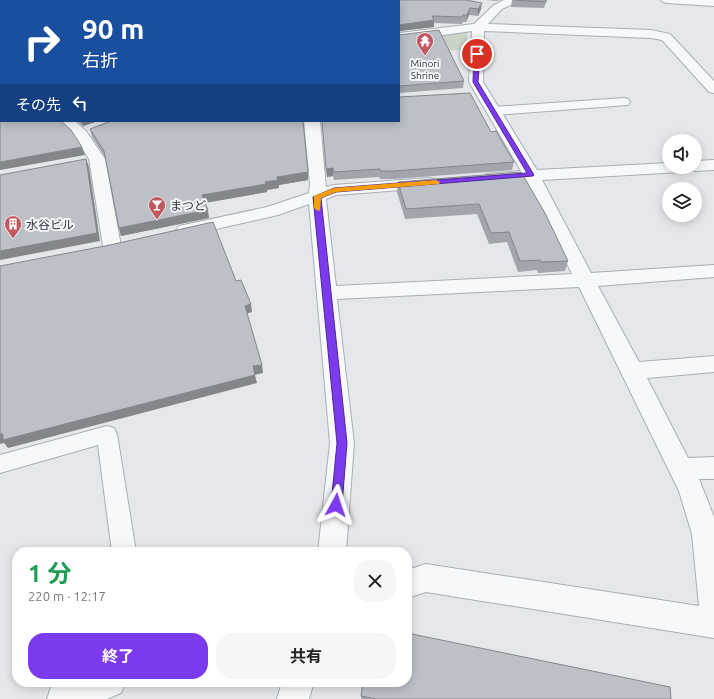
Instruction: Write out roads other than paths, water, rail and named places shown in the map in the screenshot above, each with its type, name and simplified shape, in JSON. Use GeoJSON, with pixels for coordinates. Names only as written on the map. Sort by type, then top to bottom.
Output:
{"type":"FeatureCollection","features":[{"type":"Feature","properties":{"kind":"street"},"geometry":{"type":"LineString","coordinates":[[513,0],[498,8],[478,27],[476,82],[531,175],[632,370],[692,491],[706,534],[714,609]]}},
{"type":"Feature","properties":{"kind":"street"},"geometry":{"type":"LineString","coordinates":[[667,0],[714,3]]}},
{"type":"Feature","properties":{"kind":"street"},"geometry":{"type":"LineString","coordinates":[[482,4],[498,8]]}},
{"type":"Feature","properties":{"kind":"street"},"geometry":{"type":"LineString","coordinates":[[400,37],[478,27],[651,34],[666,37],[714,89]]}},
{"type":"Feature","properties":{"kind":"street"},"geometry":{"type":"LineString","coordinates":[[467,94],[482,93]]}},
{"type":"Feature","properties":{"kind":"street"},"geometry":{"type":"LineString","coordinates":[[68,122],[88,132],[89,160],[111,246]]}},
{"type":"Feature","properties":{"kind":"street"},"geometry":{"type":"LineString","coordinates":[[312,122],[318,184],[317,197],[328,293],[342,443],[332,547]]}},
{"type":"Feature","properties":{"kind":"street"},"geometry":{"type":"LineString","coordinates":[[702,166],[714,165]]}},
{"type":"Feature","properties":{"kind":"street"},"geometry":{"type":"LineString","coordinates":[[476,179],[662,168]]}},
{"type":"Feature","properties":{"kind":"street"},"geometry":{"type":"LineString","coordinates":[[170,234],[272,212],[334,190],[444,181]]}},
{"type":"Feature","properties":{"kind":"street"},"geometry":{"type":"LineString","coordinates":[[328,293],[585,280],[714,271]]}},
{"type":"Feature","properties":{"kind":"street"},"geometry":{"type":"LineString","coordinates":[[632,370],[714,364]]}},
{"type":"Feature","properties":{"kind":"street"},"geometry":{"type":"LineString","coordinates":[[682,469],[714,468]]}},
{"type":"Feature","properties":{"kind":"street"},"geometry":{"type":"LineString","coordinates":[[412,582],[426,578],[714,624]]}},
{"type":"Feature","properties":{"kind":"street"},"geometry":{"type":"LineString","coordinates":[[63,699],[96,687]]}},
{"type":"Feature","properties":{"kind":"street"},"geometry":{"type":"LineString","coordinates":[[293,699],[297,687]]}},
{"type":"Feature","properties":{"kind":"lane"},"geometry":{"type":"LineString","coordinates":[[493,111],[624,102]]}},
{"type":"Feature","properties":{"kind":"lane"},"geometry":{"type":"LineString","coordinates":[[0,464],[108,434],[123,547]]}},
{"type":"Feature","properties":{"kind":"place","name":"Minori Shrine"},"geometry":{"type":"Point","coordinates":[425,56]}},
{"type":"Feature","properties":{"kind":"place","name":"まつど"},"geometry":{"type":"Point","coordinates":[157,220]}},
{"type":"Feature","properties":{"kind":"place","name":"水谷ビル"},"geometry":{"type":"Point","coordinates":[13,239]}}]}
